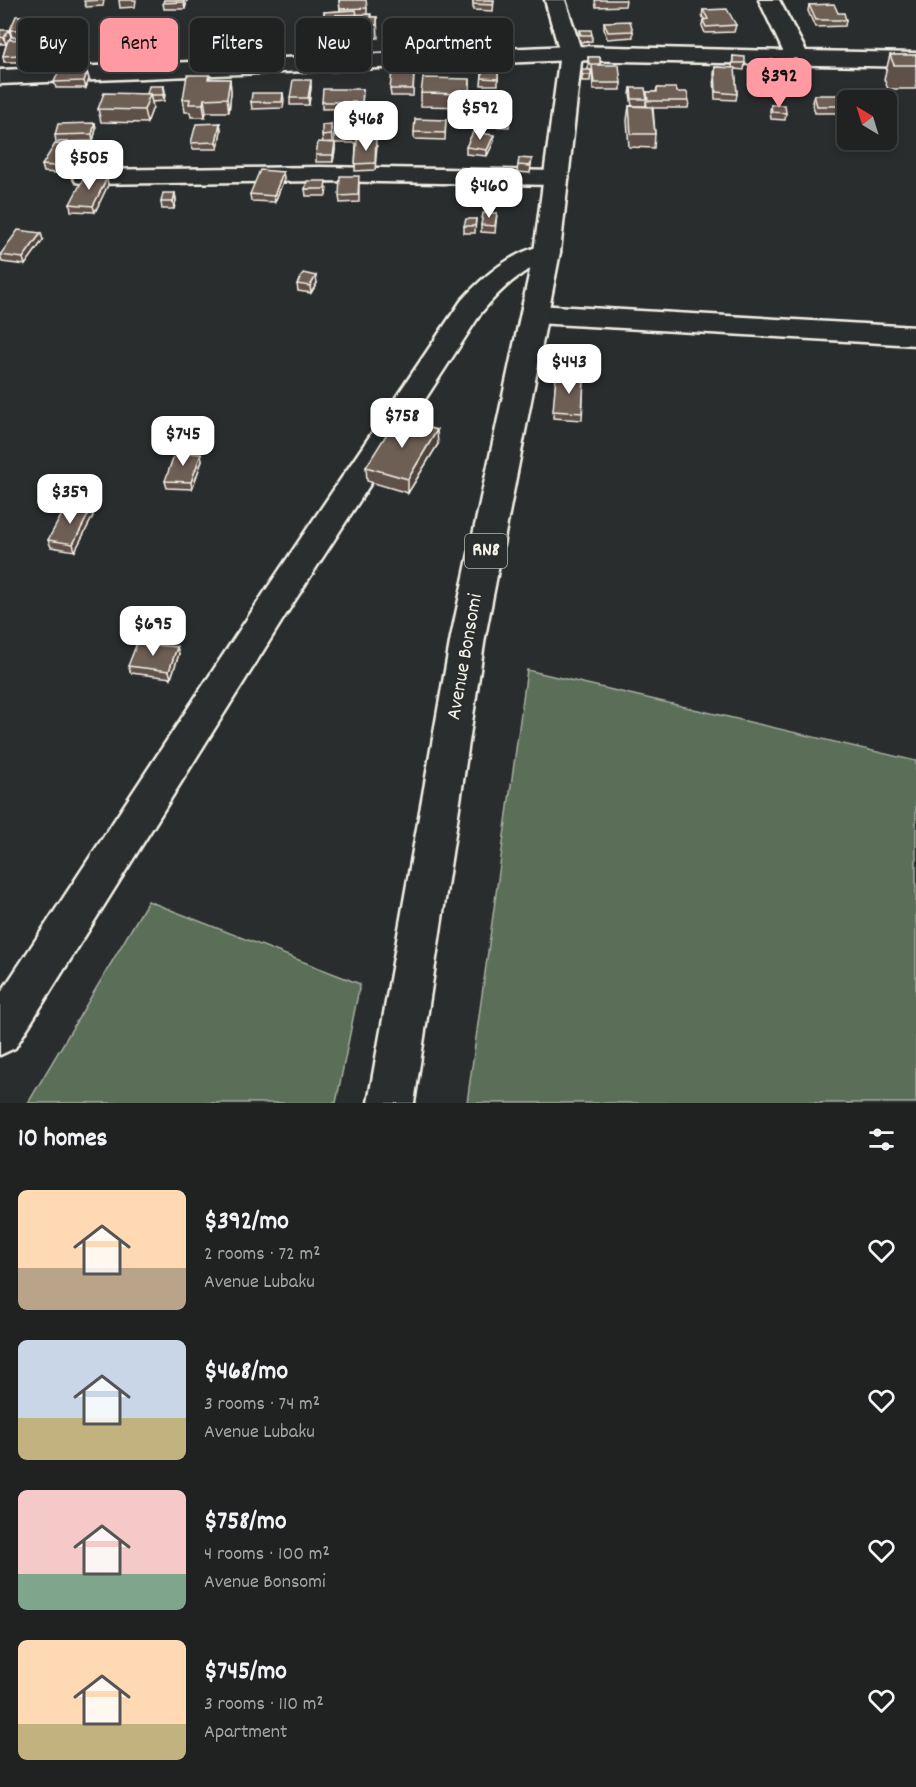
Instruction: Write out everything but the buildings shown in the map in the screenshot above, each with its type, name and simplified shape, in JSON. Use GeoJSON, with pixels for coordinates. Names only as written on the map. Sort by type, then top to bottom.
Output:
{"type":"FeatureCollection","features":[{"type":"Feature","properties":{"kind":"street","name":"Avenue Bonsomi"},"geometry":{"type":"LineString","coordinates":[[391,1103],[468,637],[547,252],[571,53],[555,0]]}},
{"type":"Feature","properties":{"kind":"street"},"geometry":{"type":"LineString","coordinates":[[769,0],[798,58]]}},
{"type":"Feature","properties":{"kind":"street"},"geometry":{"type":"LineString","coordinates":[[0,77],[571,53],[916,60]]}},
{"type":"Feature","properties":{"kind":"street"},"geometry":{"type":"LineString","coordinates":[[85,177],[320,174],[556,178]]}},
{"type":"Feature","properties":{"kind":"street"},"geometry":{"type":"LineString","coordinates":[[0,1033],[278,599],[471,307],[490,283],[510,267],[547,252]]}},
{"type":"Feature","properties":{"kind":"street"},"geometry":{"type":"LineString","coordinates":[[536,314],[916,336]]}},
{"type":"Feature","properties":{"kind":"green space"},"geometry":{"type":"Polygon","coordinates":[[[527,670],[916,761],[916,1103],[467,1103],[527,670]]]}},
{"type":"Feature","properties":{"kind":"green space"},"geometry":{"type":"Polygon","coordinates":[[[148,901],[360,984],[336,1103],[28,1103],[148,901]]]}}]}
